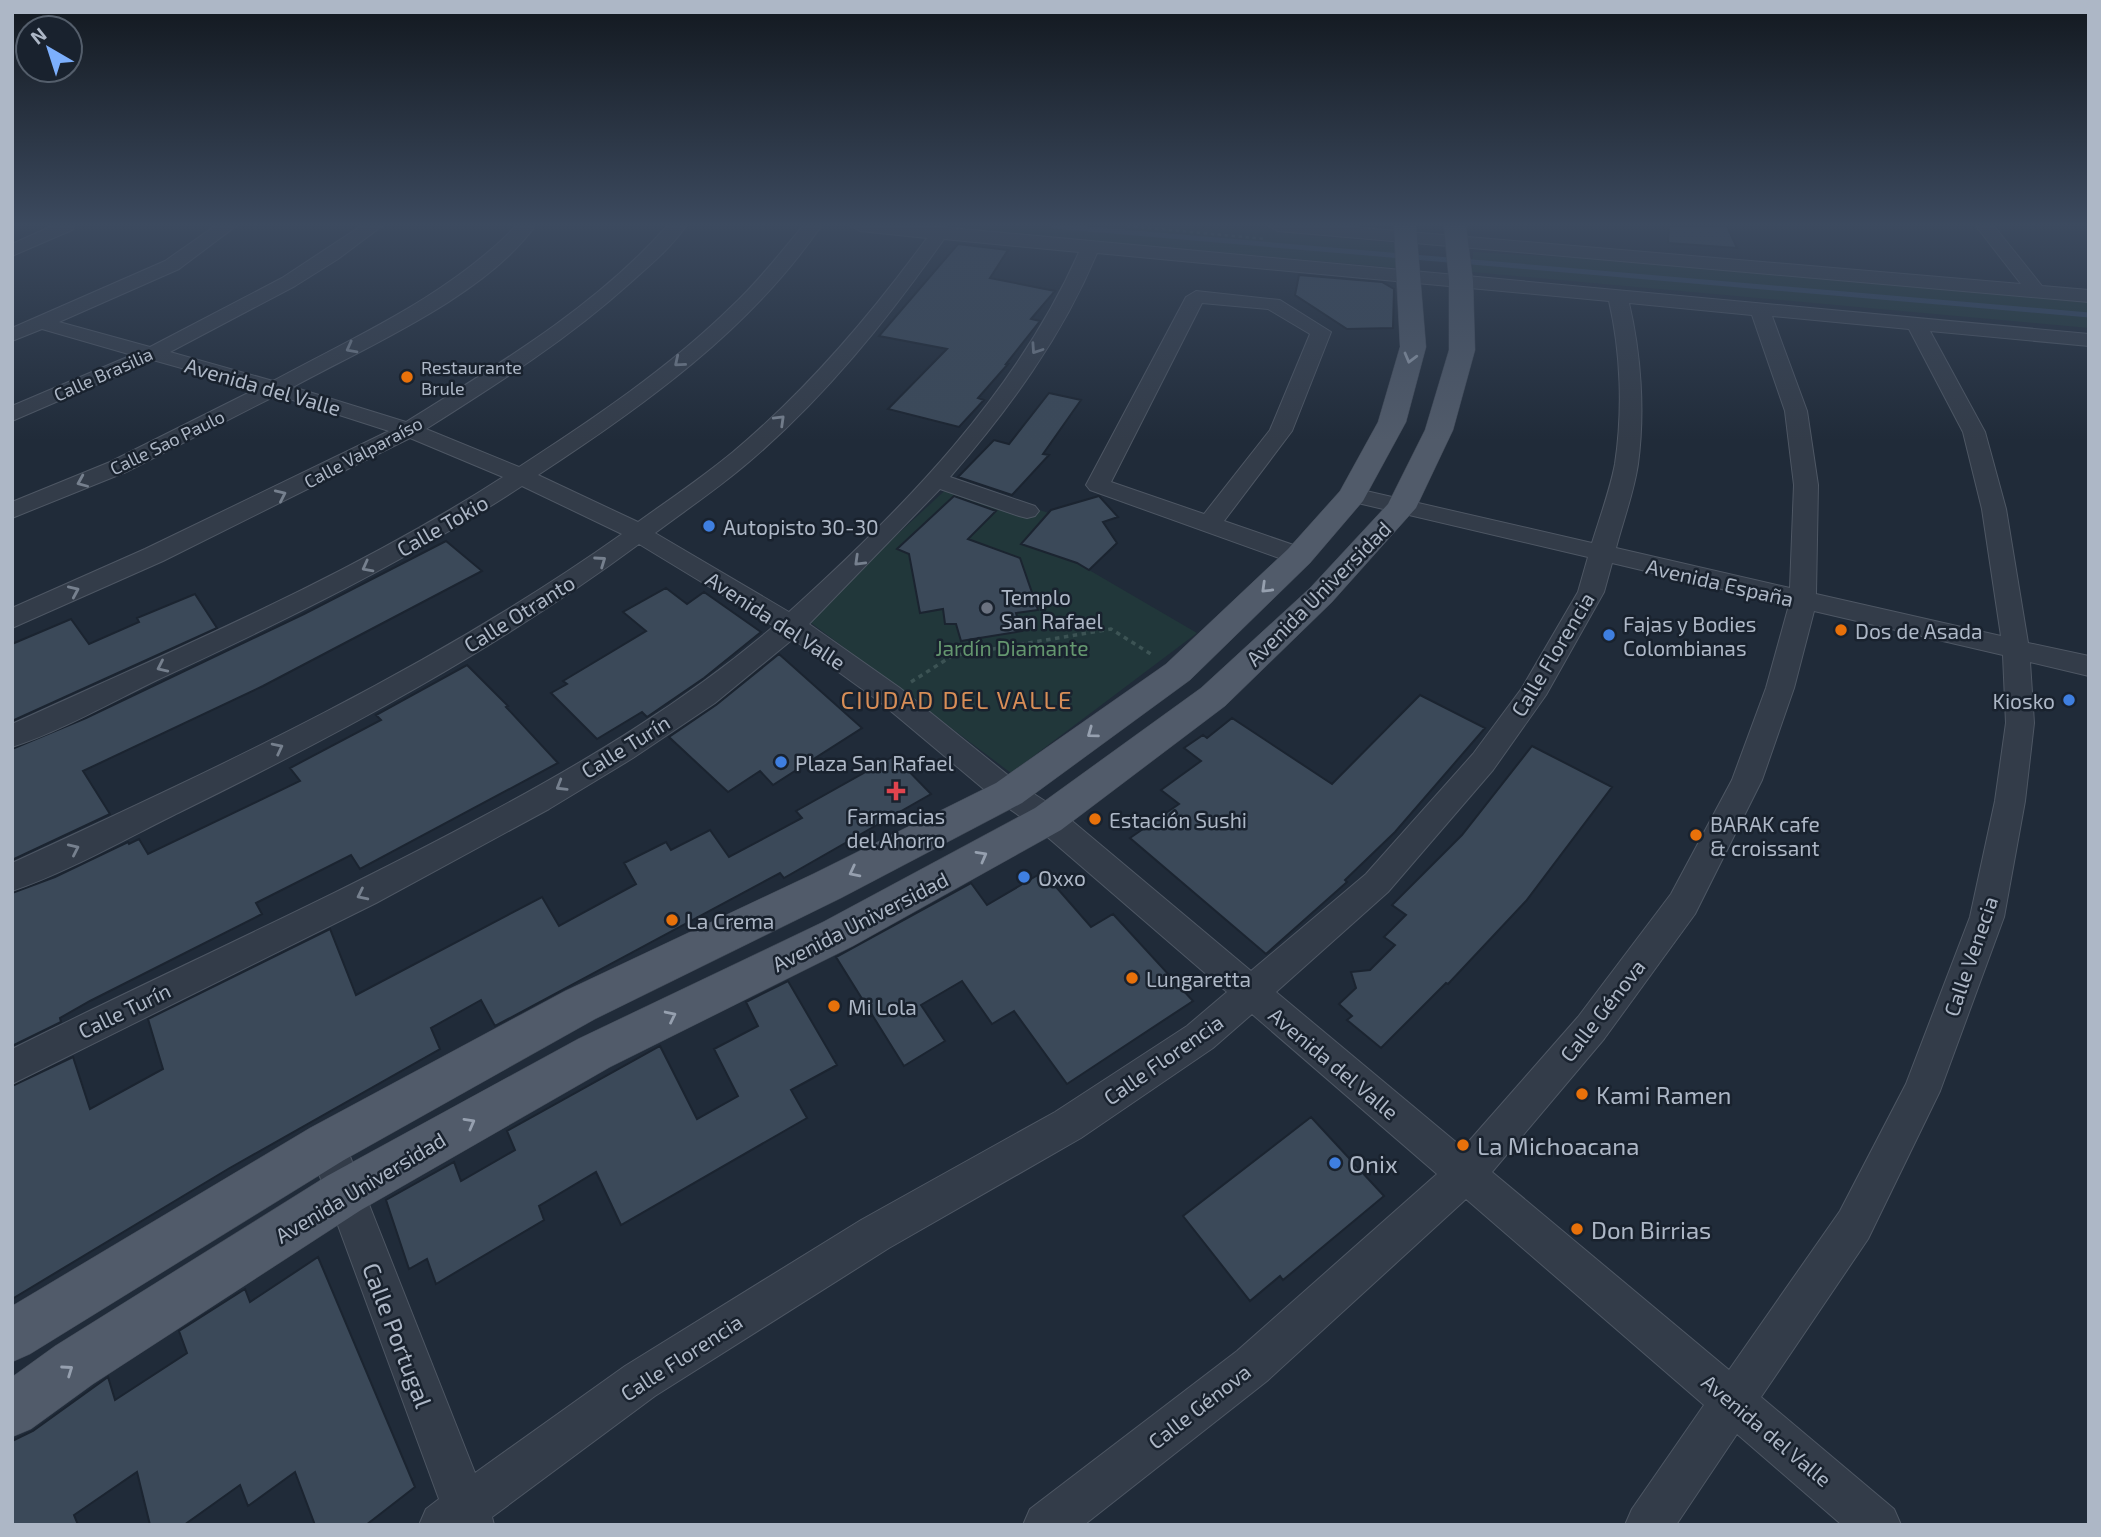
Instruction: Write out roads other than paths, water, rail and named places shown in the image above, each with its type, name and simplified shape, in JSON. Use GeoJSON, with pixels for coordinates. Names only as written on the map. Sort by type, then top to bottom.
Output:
{"type":"FeatureCollection","features":[{"type":"Feature","properties":{"kind":"main road","name":"Avenida Universidad"},"geometry":{"type":"LineString","coordinates":[[12,1336],[327,1144],[580,1005],[827,886],[1009,793],[1178,672],[1299,556],[1353,495],[1392,422],[1413,347],[1410,298]]}},
{"type":"Feature","properties":{"kind":"main road","name":"Avenida Universidad"},"geometry":{"type":"LineString","coordinates":[[12,1410],[74,1365],[344,1193],[594,1054],[838,934],[1048,819],[1213,696],[1321,595],[1401,508],[1439,430],[1462,350],[1460,298]]}},
{"type":"Feature","properties":{"kind":"street"},"geometry":{"type":"LineString","coordinates":[[12,335],[99,298]]}},
{"type":"Feature","properties":{"kind":"street","name":"Calle Brasilia"},"geometry":{"type":"LineString","coordinates":[[12,414],[151,354],[256,298]]}},
{"type":"Feature","properties":{"kind":"street","name":"Calle Sao Paulo"},"geometry":{"type":"LineString","coordinates":[[12,511],[118,467],[275,388],[440,298]]}},
{"type":"Feature","properties":{"kind":"street","name":"Calle Valparaíso"},"geometry":{"type":"LineString","coordinates":[[12,619],[242,513],[409,430],[526,357],[602,298]]}},
{"type":"Feature","properties":{"kind":"street","name":"Calle Tokio"},"geometry":{"type":"LineString","coordinates":[[12,736],[211,644],[367,567],[523,477],[588,433],[730,318],[748,298]]}},
{"type":"Feature","properties":{"kind":"street","name":"Calle Otranto"},"geometry":{"type":"LineString","coordinates":[[12,878],[157,810],[382,694],[545,601],[640,534],[750,449],[821,382],[892,298]]}},
{"type":"Feature","properties":{"kind":"street","name":"Calle Turín"},"geometry":{"type":"LineString","coordinates":[[12,1067],[94,1024],[451,851],[603,762],[704,696],[792,625],[936,480],[994,409],[1067,298]]}},
{"type":"Feature","properties":{"kind":"street"},"geometry":{"type":"LineString","coordinates":[[1208,525],[1281,431],[1321,332],[1273,304],[1196,298],[1098,485],[1208,525],[1299,556]]}},
{"type":"Feature","properties":{"kind":"street","name":"Calle Florencia"},"geometry":{"type":"LineString","coordinates":[[459,1519],[639,1381],[876,1234],[1068,1125],[1200,1037],[1377,883],[1483,762],[1532,695],[1591,592],[1626,465],[1630,401],[1625,328],[1618,298]]}},
{"type":"Feature","properties":{"kind":"street"},"geometry":{"type":"LineString","coordinates":[[1647,298],[2081,339],[2089,362]]}},
{"type":"Feature","properties":{"kind":"street","name":"Calle Génova"},"geometry":{"type":"LineString","coordinates":[[1046,1525],[1252,1366],[1465,1174],[1591,1028],[1683,904],[1747,780],[1780,688],[1803,601],[1806,485],[1796,411],[1759,308]]}},
{"type":"Feature","properties":{"kind":"street","name":"Avenida del Valle"},"geometry":{"type":"LineString","coordinates":[[42,323],[275,388],[409,430],[523,477],[640,534],[792,625],[890,695],[1009,793],[1048,819],[1878,1525]]}},
{"type":"Feature","properties":{"kind":"street","name":"Calle Venecia"},"geometry":{"type":"LineString","coordinates":[[1648,1525],[1854,1225],[1922,1091],[1987,917],[2010,801],[2020,723],[2016,649],[1994,509],[1974,432],[1916,324]]}},
{"type":"Feature","properties":{"kind":"street"},"geometry":{"type":"LineString","coordinates":[[936,480],[1027,511]]}},
{"type":"Feature","properties":{"kind":"street","name":"Avenida España"},"geometry":{"type":"LineString","coordinates":[[1353,495],[2089,666]]}},
{"type":"Feature","properties":{"kind":"street","name":"Calle Portugal"},"geometry":{"type":"LineString","coordinates":[[327,1144],[459,1519]]}},
{"type":"Feature","properties":{"kind":"waterway"},"geometry":{"type":"LineString","coordinates":[[1888,298],[2089,315]]}},
{"type":"Feature","properties":{"kind":"place","name":"Restaurante Brule"},"geometry":{"type":"Point","coordinates":[407,377]}},
{"type":"Feature","properties":{"kind":"place","name":"Autopisto 30-30"},"geometry":{"type":"Point","coordinates":[709,526]}},
{"type":"Feature","properties":{"kind":"place","name":"Templo San Rafael"},"geometry":{"type":"Point","coordinates":[987,608]}},
{"type":"Feature","properties":{"kind":"place","name":"Dos de Asada"},"geometry":{"type":"Point","coordinates":[1841,630]}},
{"type":"Feature","properties":{"kind":"place","name":"Fajas y Bodies Colombianas"},"geometry":{"type":"Point","coordinates":[1609,635]}},
{"type":"Feature","properties":{"kind":"place","name":"Kiosko"},"geometry":{"type":"Point","coordinates":[2069,700]}},
{"type":"Feature","properties":{"kind":"place","name":"Plaza San Rafael"},"geometry":{"type":"Point","coordinates":[781,762]}},
{"type":"Feature","properties":{"kind":"place","name":"Farmacias del Ahorro"},"geometry":{"type":"Point","coordinates":[896,791]}},
{"type":"Feature","properties":{"kind":"place","name":"Estación Sushi"},"geometry":{"type":"Point","coordinates":[1095,819]}},
{"type":"Feature","properties":{"kind":"place","name":"BARAK cafe & croissant"},"geometry":{"type":"Point","coordinates":[1696,835]}},
{"type":"Feature","properties":{"kind":"place","name":"Oxxo"},"geometry":{"type":"Point","coordinates":[1024,877]}},
{"type":"Feature","properties":{"kind":"place","name":"La Crema"},"geometry":{"type":"Point","coordinates":[672,920]}},
{"type":"Feature","properties":{"kind":"place","name":"Lungaretta"},"geometry":{"type":"Point","coordinates":[1132,978]}},
{"type":"Feature","properties":{"kind":"place","name":"Mi Lola"},"geometry":{"type":"Point","coordinates":[834,1006]}},
{"type":"Feature","properties":{"kind":"place","name":"Kami Ramen"},"geometry":{"type":"Point","coordinates":[1582,1094]}},
{"type":"Feature","properties":{"kind":"place","name":"La Michoacana"},"geometry":{"type":"Point","coordinates":[1463,1145]}},
{"type":"Feature","properties":{"kind":"place","name":"Onix"},"geometry":{"type":"Point","coordinates":[1335,1163]}},
{"type":"Feature","properties":{"kind":"place","name":"Don Birrias"},"geometry":{"type":"Point","coordinates":[1577,1229]}},
{"type":"Feature","properties":{"kind":"district","name":"CIUDAD DEL VALLE"},"geometry":{"type":"Point","coordinates":[957,699]}},
{"type":"Feature","properties":{"kind":"park label","name":"Jardín Diamante"},"geometry":{"type":"Point","coordinates":[1012,647]}}]}
